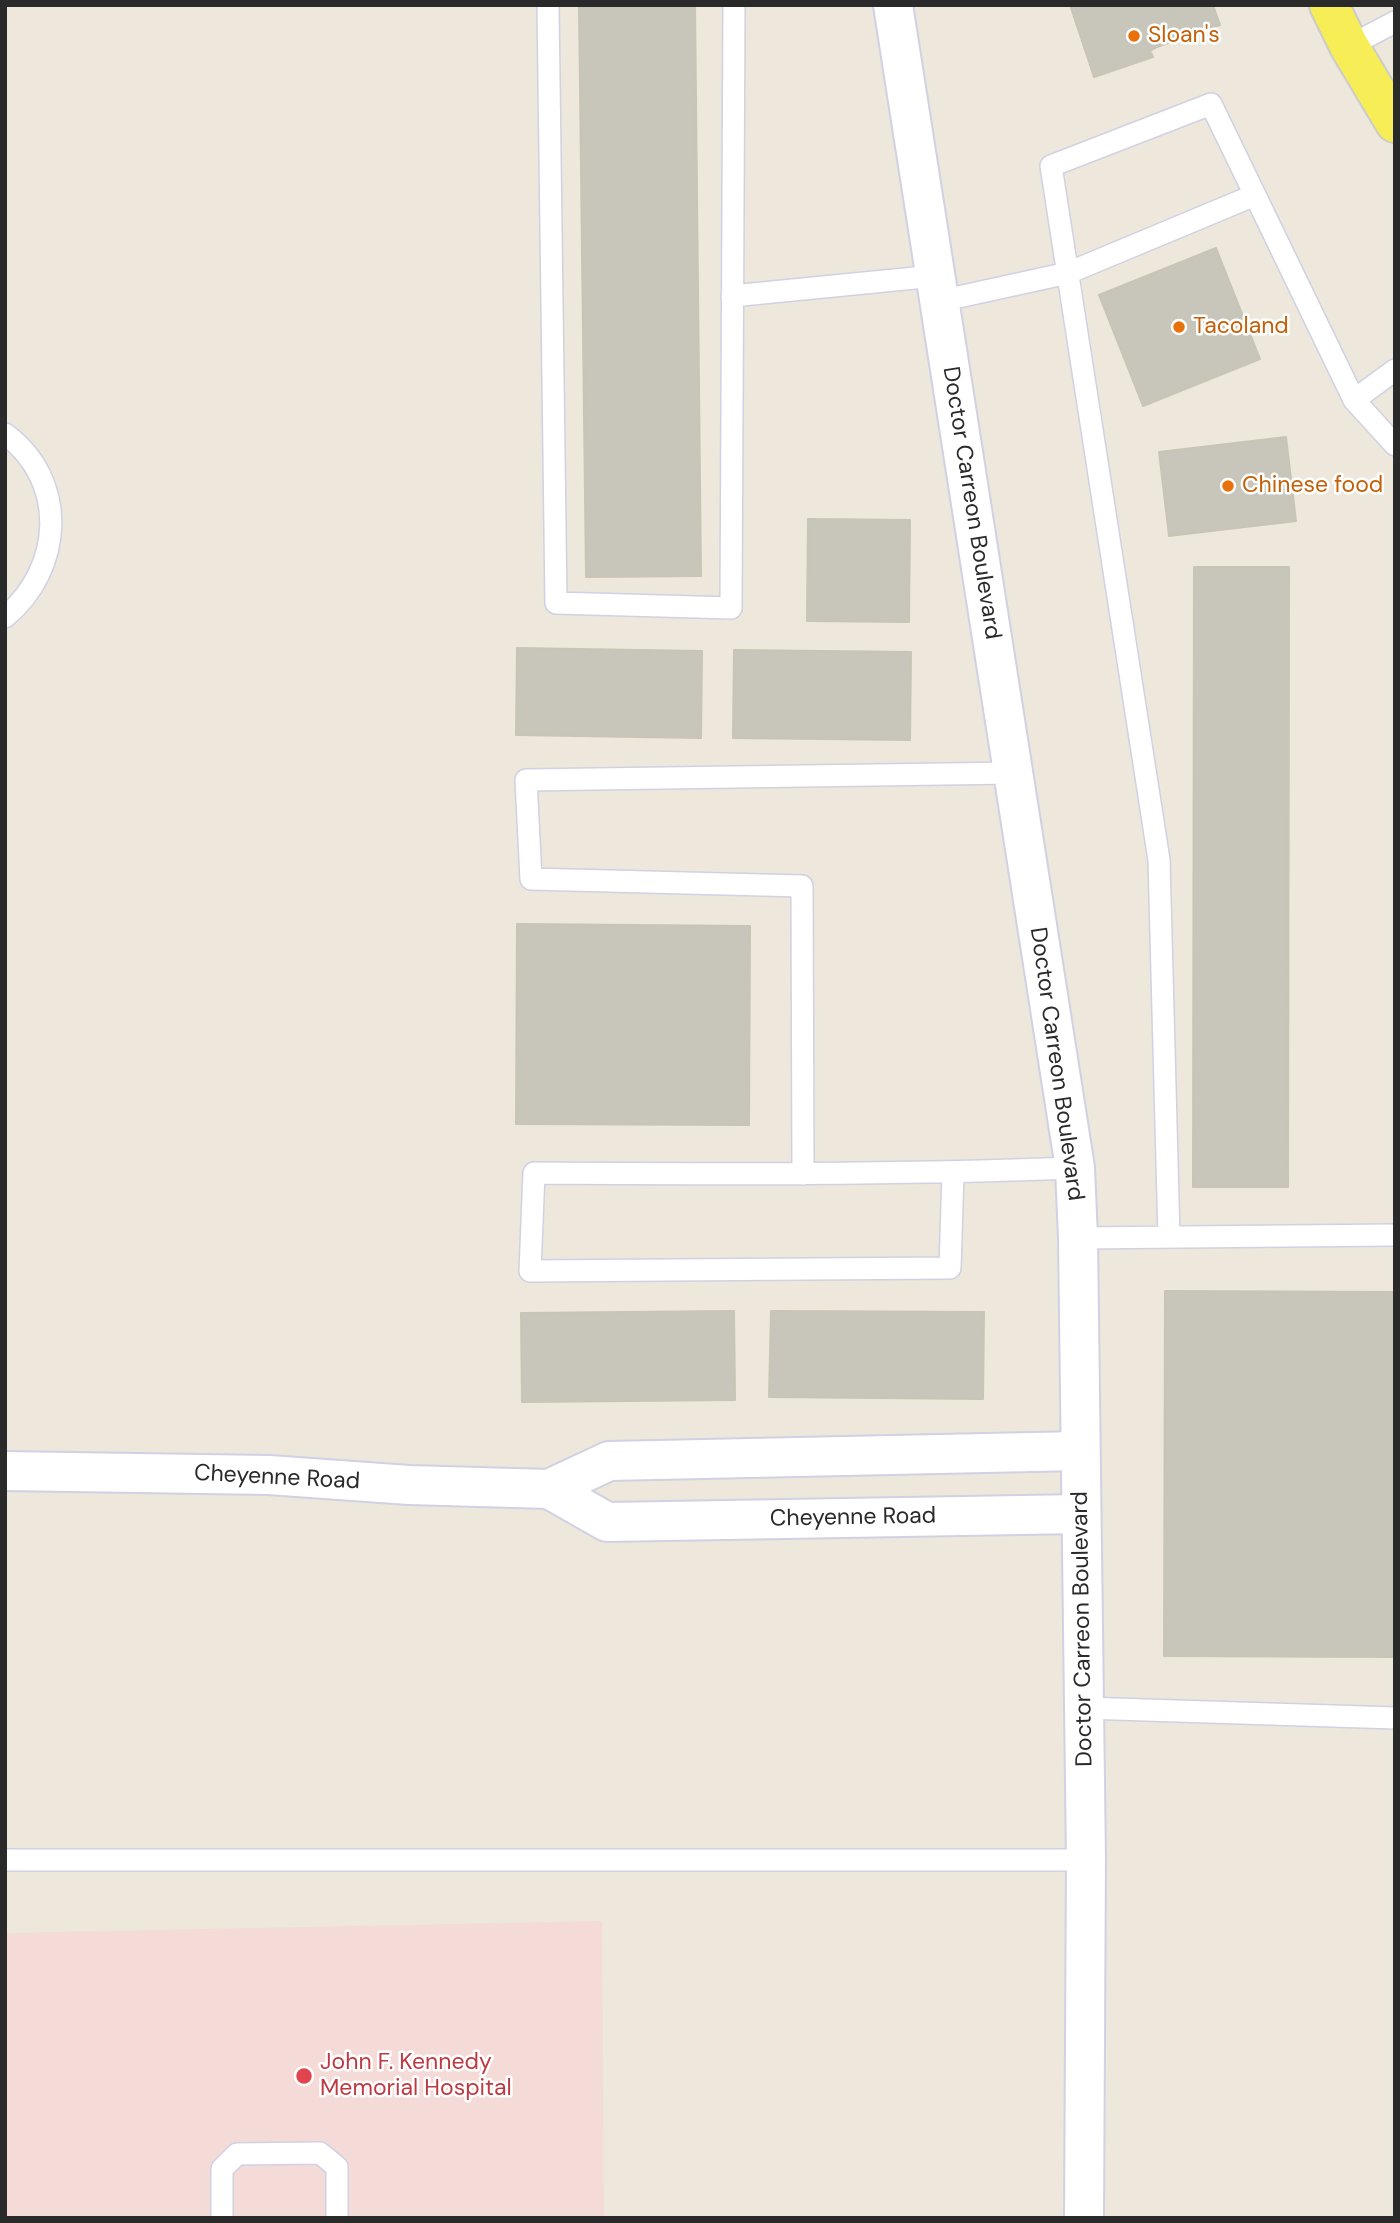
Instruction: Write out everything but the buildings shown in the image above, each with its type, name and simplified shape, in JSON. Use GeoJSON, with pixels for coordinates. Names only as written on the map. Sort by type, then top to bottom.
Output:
{"type":"FeatureCollection","features":[{"type":"Feature","properties":{"kind":"main road","name":"Doctor Carreon Boulevard"},"geometry":{"type":"LineString","coordinates":[[893,5],[1075,1168],[1086,1860],[1084,2218]]}},
{"type":"Feature","properties":{"kind":"main road"},"geometry":{"type":"LineString","coordinates":[[1329,5],[1349,46],[1395,123]]}},
{"type":"Feature","properties":{"kind":"main road","name":"Cheyenne Road"},"geometry":{"type":"LineString","coordinates":[[5,1471],[269,1475],[408,1485],[549,1489],[609,1461],[1080,1451]]}},
{"type":"Feature","properties":{"kind":"main road","name":"Cheyenne Road"},"geometry":{"type":"LineString","coordinates":[[549,1489],[607,1522],[1082,1514]]}},
{"type":"Feature","properties":{"kind":"lane"},"geometry":{"type":"LineString","coordinates":[[548,5],[556,603],[731,608],[734,5]]}},
{"type":"Feature","properties":{"kind":"lane"},"geometry":{"type":"LineString","coordinates":[[1349,46],[1395,22]]}},
{"type":"Feature","properties":{"kind":"lane"},"geometry":{"type":"LineString","coordinates":[[1169,1237],[1159,860],[1051,166],[1211,104],[1354,400],[1395,445]]}},
{"type":"Feature","properties":{"kind":"lane"},"geometry":{"type":"LineString","coordinates":[[732,296],[937,289],[1068,272],[1255,195]]}},
{"type":"Feature","properties":{"kind":"lane"},"geometry":{"type":"LineString","coordinates":[[1354,400],[1395,370]]}},
{"type":"Feature","properties":{"kind":"lane"},"geometry":{"type":"LineString","coordinates":[[5,434],[25,453],[38,473],[47,494],[51,529],[48,552],[40,574],[28,594],[5,617]]}},
{"type":"Feature","properties":{"kind":"lane"},"geometry":{"type":"LineString","coordinates":[[803,1174],[802,886],[531,879],[526,779],[1013,773]]}},
{"type":"Feature","properties":{"kind":"lane"},"geometry":{"type":"LineString","coordinates":[[953,1173],[950,1268],[530,1270],[534,1173],[953,1173],[1075,1168]]}},
{"type":"Feature","properties":{"kind":"lane"},"geometry":{"type":"LineString","coordinates":[[1078,1238],[1395,1235]]}},
{"type":"Feature","properties":{"kind":"lane"},"geometry":{"type":"LineString","coordinates":[[1084,1708],[1395,1718]]}},
{"type":"Feature","properties":{"kind":"lane"},"geometry":{"type":"LineString","coordinates":[[5,1860],[1086,1860]]}},
{"type":"Feature","properties":{"kind":"lane"},"geometry":{"type":"LineString","coordinates":[[222,2218],[222,2169],[237,2154],[320,2153],[337,2167],[337,2218]]}},
{"type":"Feature","properties":{"kind":"shaded area","name":"John F. Kennedy Memorial Hospital"},"geometry":{"type":"Polygon","coordinates":[[[602,1921],[604,2218],[5,2218],[5,1933],[602,1921]]]}},
{"type":"Feature","properties":{"kind":"place","name":"Sloan's"},"geometry":{"type":"Point","coordinates":[1134,36]}},
{"type":"Feature","properties":{"kind":"place","name":"Tacoland"},"geometry":{"type":"Point","coordinates":[1179,327]}},
{"type":"Feature","properties":{"kind":"place","name":"Chinese food"},"geometry":{"type":"Point","coordinates":[1228,486]}},
{"type":"Feature","properties":{"kind":"place","name":"John F. Kennedy Memorial Hospital"},"geometry":{"type":"Point","coordinates":[304,2076]}}]}
